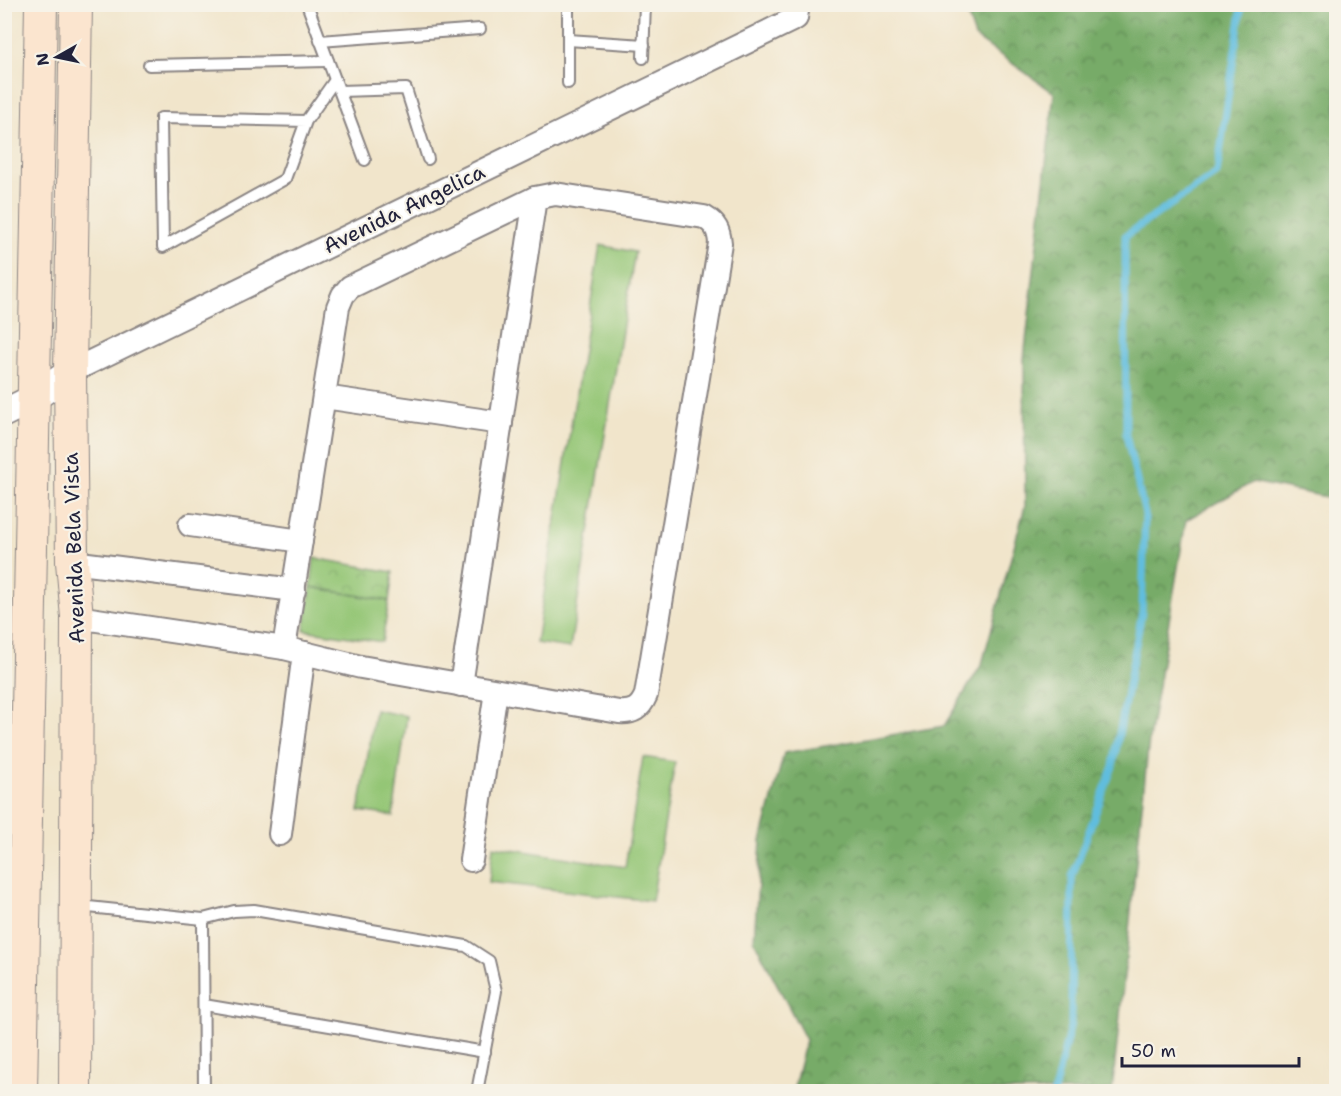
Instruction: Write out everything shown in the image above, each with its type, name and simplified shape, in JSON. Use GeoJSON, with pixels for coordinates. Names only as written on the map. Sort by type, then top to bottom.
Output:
{"type":"FeatureCollection","features":[{"type":"Feature","properties":{"kind":"main road","name":"Avenida Bela Vista"},"geometry":{"type":"LineString","coordinates":[[21,1092],[14,942],[34,398],[40,4]]}},
{"type":"Feature","properties":{"kind":"main road","name":"Avenida Bela Vista"},"geometry":{"type":"LineString","coordinates":[[75,1092],[77,617],[72,562],[70,372],[76,4]]}},
{"type":"Feature","properties":{"kind":"street","name":"Avenida Angelica"},"geometry":{"type":"LineString","coordinates":[[4,413],[34,398],[70,372],[796,18],[798,4]]}},
{"type":"Feature","properties":{"kind":"street"},"geometry":{"type":"LineString","coordinates":[[77,617],[294,650],[361,667],[619,712],[636,710],[646,695],[720,243],[716,226],[704,217],[555,194],[536,198],[350,287],[343,295],[338,307],[294,590],[294,650],[280,834]]}},
{"type":"Feature","properties":{"kind":"street"},"geometry":{"type":"LineString","coordinates":[[461,685],[536,198]]}},
{"type":"Feature","properties":{"kind":"street"},"geometry":{"type":"LineString","coordinates":[[324,397],[501,423]]}},
{"type":"Feature","properties":{"kind":"street"},"geometry":{"type":"LineString","coordinates":[[190,525],[301,541]]}},
{"type":"Feature","properties":{"kind":"street"},"geometry":{"type":"LineString","coordinates":[[72,562],[294,590]]}},
{"type":"Feature","properties":{"kind":"street"},"geometry":{"type":"LineString","coordinates":[[471,860],[496,691]]}},
{"type":"Feature","properties":{"kind":"lane"},"geometry":{"type":"LineString","coordinates":[[307,4],[365,160]]}},
{"type":"Feature","properties":{"kind":"lane"},"geometry":{"type":"LineString","coordinates":[[568,4],[568,83]]}},
{"type":"Feature","properties":{"kind":"lane"},"geometry":{"type":"LineString","coordinates":[[643,58],[645,4]]}},
{"type":"Feature","properties":{"kind":"lane"},"geometry":{"type":"LineString","coordinates":[[320,41],[480,29]]}},
{"type":"Feature","properties":{"kind":"lane"},"geometry":{"type":"LineString","coordinates":[[568,40],[644,45]]}},
{"type":"Feature","properties":{"kind":"lane"},"geometry":{"type":"LineString","coordinates":[[149,65],[328,61]]}},
{"type":"Feature","properties":{"kind":"lane"},"geometry":{"type":"LineString","coordinates":[[306,121],[161,118],[163,247],[285,179],[306,121],[335,80]]}},
{"type":"Feature","properties":{"kind":"lane"},"geometry":{"type":"LineString","coordinates":[[340,91],[406,88],[428,159]]}},
{"type":"Feature","properties":{"kind":"lane"},"geometry":{"type":"LineString","coordinates":[[76,906],[203,919],[234,911],[254,910],[466,946],[489,961],[496,991],[477,1092]]}},
{"type":"Feature","properties":{"kind":"lane"},"geometry":{"type":"LineString","coordinates":[[203,919],[204,1092]]}},
{"type":"Feature","properties":{"kind":"lane"},"geometry":{"type":"LineString","coordinates":[[204,1005],[485,1052]]}},
{"type":"Feature","properties":{"kind":"green space"},"geometry":{"type":"Polygon","coordinates":[[[964,5],[1328,5],[1336,41],[1336,499],[1253,482],[1186,520],[1149,740],[1112,1091],[793,1091],[806,1040],[754,940],[761,841],[784,753],[944,726],[982,664],[1025,506],[1024,359],[1054,93],[975,37],[964,5]]]}},
{"type":"Feature","properties":{"kind":"green space"},"geometry":{"type":"Polygon","coordinates":[[[600,245],[635,252],[570,648],[536,643],[600,245]]]}},
{"type":"Feature","properties":{"kind":"green space"},"geometry":{"type":"Polygon","coordinates":[[[314,558],[393,572],[389,601],[311,587],[314,558]]]}},
{"type":"Feature","properties":{"kind":"green space"},"geometry":{"type":"Polygon","coordinates":[[[311,587],[389,601],[382,642],[304,630],[311,587]]]}},
{"type":"Feature","properties":{"kind":"green space"},"geometry":{"type":"Polygon","coordinates":[[[375,710],[407,716],[393,816],[359,811],[375,710]]]}},
{"type":"Feature","properties":{"kind":"green space"},"geometry":{"type":"Polygon","coordinates":[[[643,757],[675,762],[652,901],[489,882],[493,846],[625,867],[643,757]]]}},
{"type":"Feature","properties":{"kind":"building"},"geometry":{"type":"Polygon","coordinates":[[[349,4],[418,4],[418,6],[350,9],[349,4]]]}},
{"type":"Feature","properties":{"kind":"waterway"},"geometry":{"type":"LineString","coordinates":[[1054,1092],[1071,1023],[1072,877],[1113,766],[1142,612],[1145,514],[1126,435],[1125,236],[1217,173],[1242,4]]}}]}
